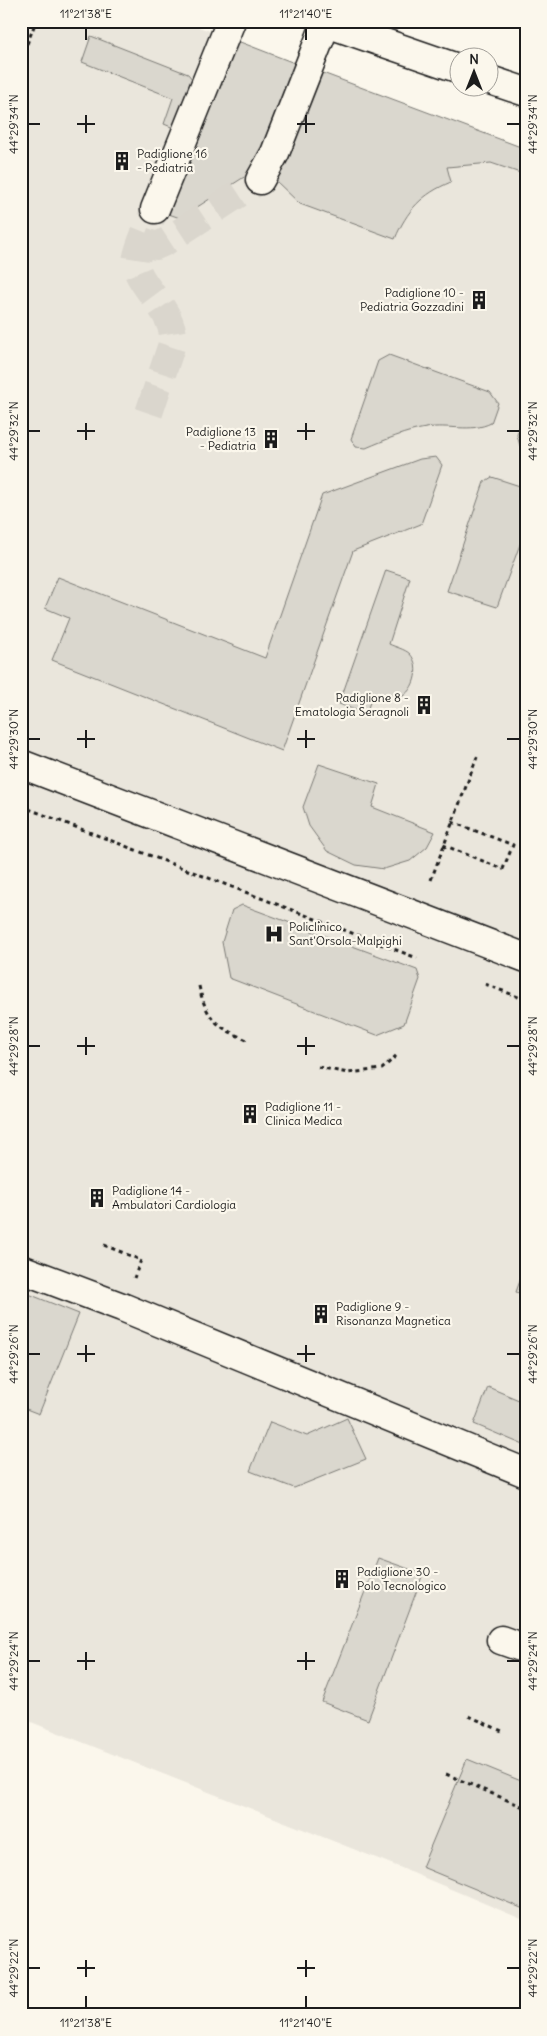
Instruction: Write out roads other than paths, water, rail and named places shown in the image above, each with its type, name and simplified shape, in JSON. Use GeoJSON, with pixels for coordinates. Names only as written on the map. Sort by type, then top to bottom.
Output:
{"type":"FeatureCollection","features":[{"type":"Feature","properties":{"kind":"main road"},"geometry":{"type":"LineString","coordinates":[[155,209],[231,21]]}},
{"type":"Feature","properties":{"kind":"main road"},"geometry":{"type":"LineString","coordinates":[[260,180],[275,153],[323,22],[450,66]]}},
{"type":"Feature","properties":{"kind":"main road"},"geometry":{"type":"LineString","coordinates":[[500,83],[526,92]]}},
{"type":"Feature","properties":{"kind":"main road"},"geometry":{"type":"LineString","coordinates":[[21,764],[526,958]]}},
{"type":"Feature","properties":{"kind":"main road"},"geometry":{"type":"LineString","coordinates":[[21,1269],[122,1307],[526,1473]]}},
{"type":"Feature","properties":{"kind":"tunnel"},"geometry":{"type":"LineString","coordinates":[[143,241],[156,246],[165,242],[260,180]]}},
{"type":"Feature","properties":{"kind":"tunnel"},"geometry":{"type":"LineString","coordinates":[[149,413],[173,341],[172,330],[168,320],[143,282],[136,265],[140,245],[155,209]]}},
{"type":"Feature","properties":{"kind":"place","name":"Padiglione 16 - Pediatria"},"geometry":{"type":"Point","coordinates":[122,161]}},
{"type":"Feature","properties":{"kind":"place","name":"Padiglione 10 - Pediatria Gozzadini"},"geometry":{"type":"Point","coordinates":[479,300]}},
{"type":"Feature","properties":{"kind":"place","name":"Padiglione 13 - Pediatria"},"geometry":{"type":"Point","coordinates":[271,439]}},
{"type":"Feature","properties":{"kind":"place","name":"Padiglione 8 - Ematologia Seragnoli"},"geometry":{"type":"Point","coordinates":[424,705]}},
{"type":"Feature","properties":{"kind":"place","name":"Policlinico Sant'Orsola-Malpighi"},"geometry":{"type":"Point","coordinates":[274,934]}},
{"type":"Feature","properties":{"kind":"place","name":"Padiglione 11 - Clinica Medica"},"geometry":{"type":"Point","coordinates":[250,1114]}},
{"type":"Feature","properties":{"kind":"place","name":"Padiglione 14 - Ambulatori Cardiologia"},"geometry":{"type":"Point","coordinates":[97,1198]}},
{"type":"Feature","properties":{"kind":"place","name":"Padiglione 9 - Risonanza Magnetica"},"geometry":{"type":"Point","coordinates":[321,1314]}},
{"type":"Feature","properties":{"kind":"place","name":"Padiglione 30 - Polo Tecnologico"},"geometry":{"type":"Point","coordinates":[342,1579]}}]}
